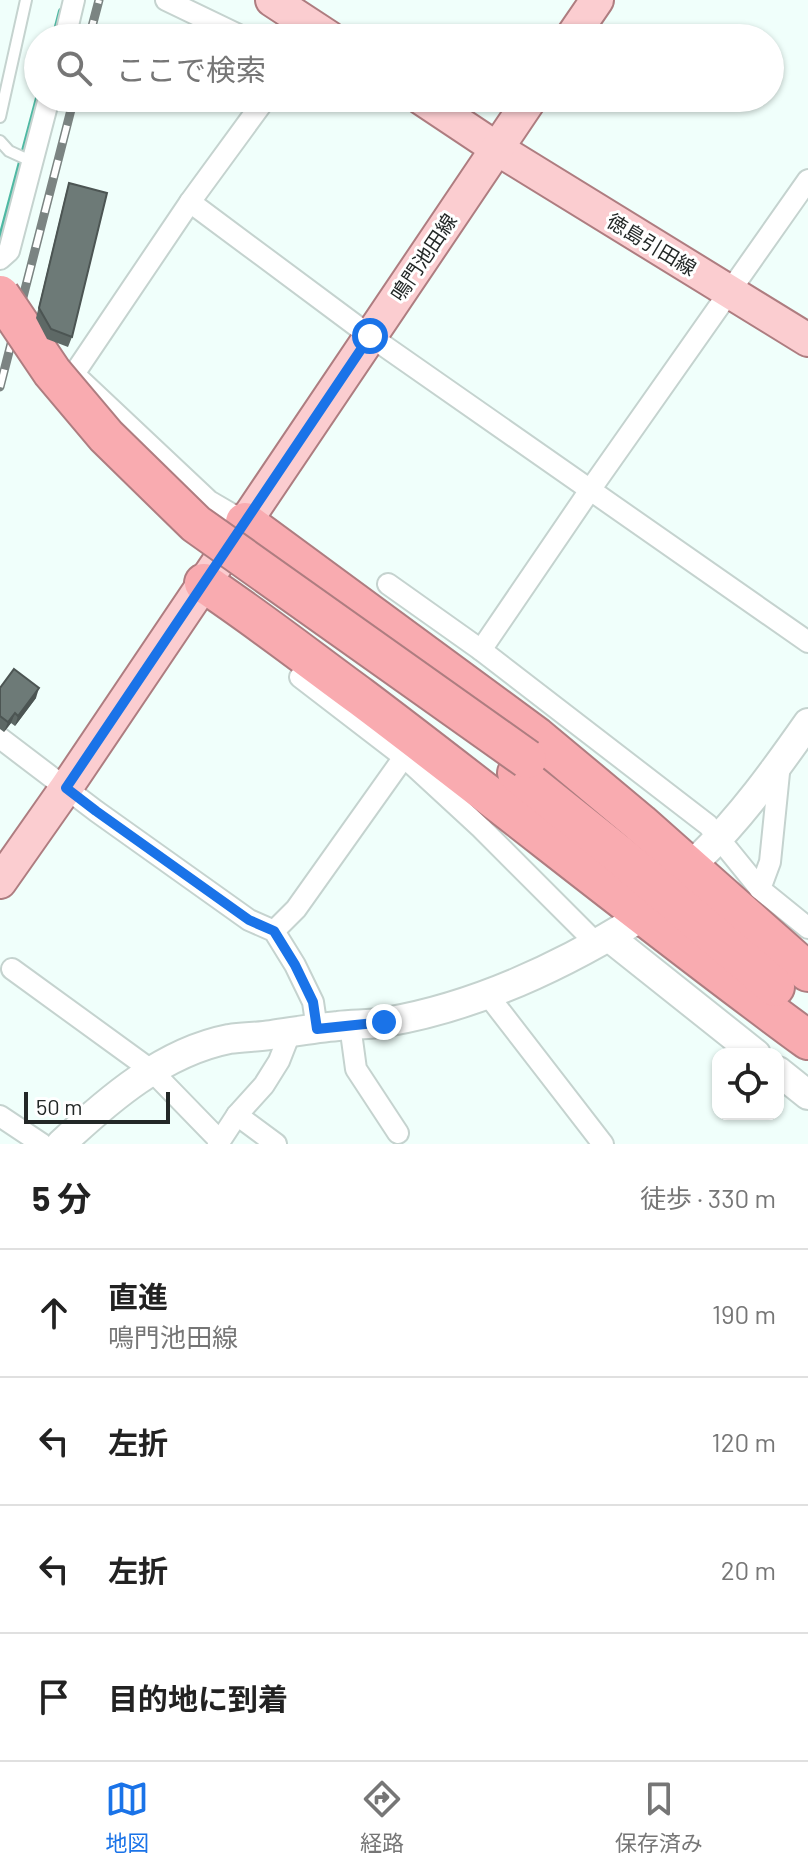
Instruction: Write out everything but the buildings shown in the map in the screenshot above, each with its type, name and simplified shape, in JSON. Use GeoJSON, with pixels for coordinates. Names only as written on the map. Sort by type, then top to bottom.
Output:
{"type":"FeatureCollection","features":[{"type":"Feature","properties":{"kind":"highway"},"geometry":{"type":"LineString","coordinates":[[0,295],[52,372],[106,436],[196,524],[522,766],[808,993]]}},
{"type":"Feature","properties":{"kind":"highway"},"geometry":{"type":"LineString","coordinates":[[0,327],[37,385],[134,493],[184,538],[522,766],[617,853],[808,1014]]}},
{"type":"Feature","properties":{"kind":"highway"},"geometry":{"type":"LineString","coordinates":[[245,522],[537,737],[640,823],[808,972]]}},
{"type":"Feature","properties":{"kind":"highway"},"geometry":{"type":"LineString","coordinates":[[204,583],[408,733],[748,997],[808,1040]]}},
{"type":"Feature","properties":{"kind":"main road"},"geometry":{"type":"LineString","coordinates":[[272,0],[309,24]]}},
{"type":"Feature","properties":{"kind":"main road"},"geometry":{"type":"LineString","coordinates":[[581,24],[597,0]]}},
{"type":"Feature","properties":{"kind":"main road","name":"徳島引田線"},"geometry":{"type":"LineString","coordinates":[[442,112],[808,340]]}},
{"type":"Feature","properties":{"kind":"main road"},"geometry":{"type":"LineString","coordinates":[[496,148],[521,112]]}},
{"type":"Feature","properties":{"kind":"main road","name":"鳴門池田線"},"geometry":{"type":"LineString","coordinates":[[0,882],[496,148]]}},
{"type":"Feature","properties":{"kind":"street"},"geometry":{"type":"LineString","coordinates":[[68,24],[74,0]]}},
{"type":"Feature","properties":{"kind":"street"},"geometry":{"type":"LineString","coordinates":[[166,0],[216,24]]}},
{"type":"Feature","properties":{"kind":"street"},"geometry":{"type":"LineString","coordinates":[[0,259],[9,251],[46,112]]}},
{"type":"Feature","properties":{"kind":"street"},"geometry":{"type":"LineString","coordinates":[[245,522],[209,501],[74,374],[190,202],[256,112]]}},
{"type":"Feature","properties":{"kind":"street"},"geometry":{"type":"LineString","coordinates":[[481,650],[808,180]]}},
{"type":"Feature","properties":{"kind":"street"},"geometry":{"type":"LineString","coordinates":[[190,202],[370,336],[808,642]]}},
{"type":"Feature","properties":{"kind":"street"},"geometry":{"type":"LineString","coordinates":[[388,584],[481,650],[708,825],[711,847],[808,928]]}},
{"type":"Feature","properties":{"kind":"street"},"geometry":{"type":"LineString","coordinates":[[300,677],[404,757],[603,940],[748,1048]]}},
{"type":"Feature","properties":{"kind":"street"},"geometry":{"type":"LineString","coordinates":[[711,847],[780,763],[808,723]]}},
{"type":"Feature","properties":{"kind":"street"},"geometry":{"type":"LineString","coordinates":[[0,738],[249,920],[274,931],[313,1002],[303,1031],[219,1142],[151,1070],[12,969]]}},
{"type":"Feature","properties":{"kind":"street"},"geometry":{"type":"LineString","coordinates":[[274,931],[296,909],[404,757]]}},
{"type":"Feature","properties":{"kind":"street"},"geometry":{"type":"LineString","coordinates":[[760,889],[770,862],[780,763]]}},
{"type":"Feature","properties":{"kind":"street"},"geometry":{"type":"LineString","coordinates":[[61,1144],[91,1116],[151,1070],[199,1047],[230,1039],[427,1013],[513,985],[633,922]]}},
{"type":"Feature","properties":{"kind":"street"},"geometry":{"type":"LineString","coordinates":[[487,994],[603,1144]]}},
{"type":"Feature","properties":{"kind":"street"},"geometry":{"type":"LineString","coordinates":[[350,1025],[356,1069],[398,1133]]}},
{"type":"Feature","properties":{"kind":"street"},"geometry":{"type":"LineString","coordinates":[[784,1076],[808,1095]]}},
{"type":"Feature","properties":{"kind":"street"},"geometry":{"type":"LineString","coordinates":[[237,1115],[276,1144]]}},
{"type":"Feature","properties":{"kind":"street"},"geometry":{"type":"LineString","coordinates":[[0,1116],[42,1144]]}},
{"type":"Feature","properties":{"kind":"lane"},"geometry":{"type":"LineString","coordinates":[[0,117],[26,0]]}},
{"type":"Feature","properties":{"kind":"lane"},"geometry":{"type":"LineString","coordinates":[[0,141],[9,151],[33,162]]}},
{"type":"Feature","properties":{"kind":"waterway"},"geometry":{"type":"LineString","coordinates":[[58,24],[61,11]]}},
{"type":"Feature","properties":{"kind":"waterway"},"geometry":{"type":"LineString","coordinates":[[0,241],[34,112]]}},
{"type":"Feature","properties":{"kind":"railway"},"geometry":{"type":"LineString","coordinates":[[93,24],[99,0]]}},
{"type":"Feature","properties":{"kind":"railway"},"geometry":{"type":"LineString","coordinates":[[0,387],[70,112]]}},
{"type":"Feature","properties":{"kind":"route"},"geometry":{"type":"LineString","coordinates":[[370,336],[66,788],[249,920],[274,931],[313,1002],[317,1029],[384,1022]]}}]}
